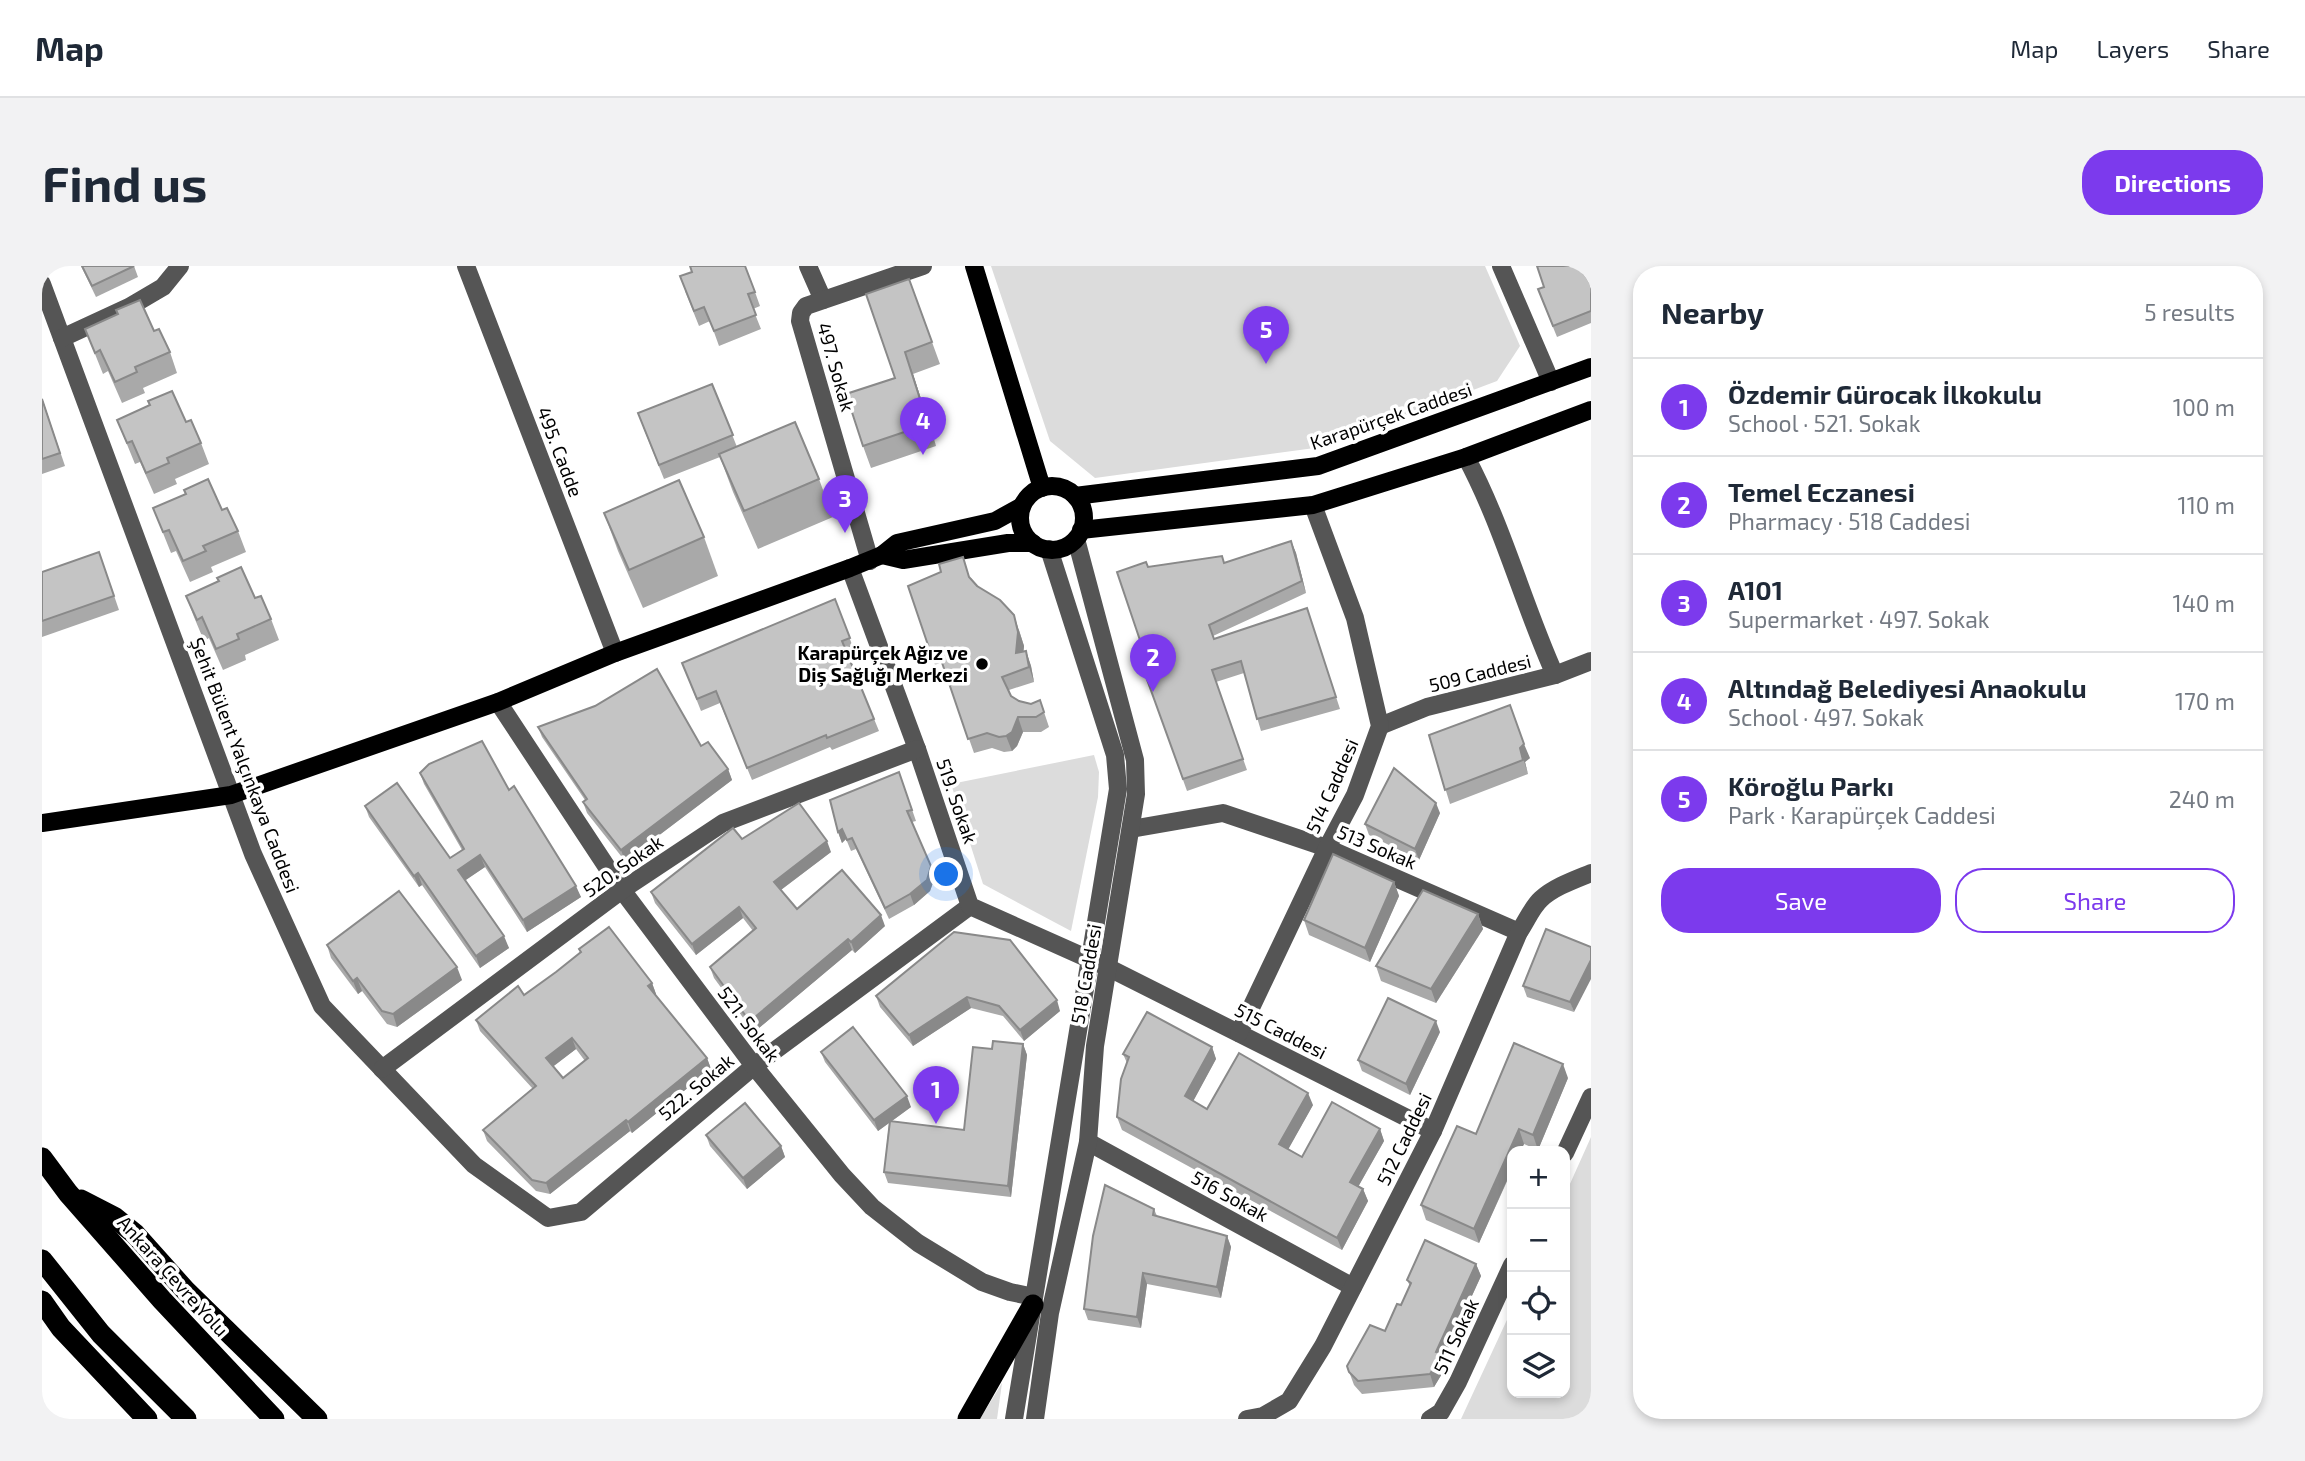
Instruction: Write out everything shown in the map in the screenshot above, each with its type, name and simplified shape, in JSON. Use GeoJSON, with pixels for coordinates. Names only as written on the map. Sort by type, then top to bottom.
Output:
{"type":"FeatureCollection","features":[{"type":"Feature","properties":{"kind":"highway","name":"Ankara Çevre Yolu"},"geometry":{"type":"LineString","coordinates":[[42,1158],[68,1193],[162,1300],[274,1419]]}},
{"type":"Feature","properties":{"kind":"highway"},"geometry":{"type":"LineString","coordinates":[[68,1193],[114,1217],[135,1234],[185,1290],[317,1419]]}},
{"type":"Feature","properties":{"kind":"highway"},"geometry":{"type":"LineString","coordinates":[[42,1260],[101,1334],[186,1419]]}},
{"type":"Feature","properties":{"kind":"highway"},"geometry":{"type":"LineString","coordinates":[[42,1301],[61,1328],[147,1419]]}},
{"type":"Feature","properties":{"kind":"highway"},"geometry":{"type":"LineString","coordinates":[[968,1419],[1034,1301]]}},
{"type":"Feature","properties":{"kind":"main road"},"geometry":{"type":"LineString","coordinates":[[974,266],[1042,488]]}},
{"type":"Feature","properties":{"kind":"main road","name":"Karapürçek Caddesi"},"geometry":{"type":"LineString","coordinates":[[1075,496],[1318,466],[1591,368]]}},
{"type":"Feature","properties":{"kind":"main road"},"geometry":{"type":"LineString","coordinates":[[1078,534],[1313,505],[1466,457],[1591,410]]}},
{"type":"Feature","properties":{"kind":"main road"},"geometry":{"type":"LineString","coordinates":[[876,558],[903,561],[1008,543],[1041,546],[1063,547],[1078,534],[1084,514],[1075,496],[1056,486],[1042,488],[1028,497],[1022,506],[1021,527],[1026,536],[1041,546]]}},
{"type":"Feature","properties":{"kind":"main road"},"geometry":{"type":"LineString","coordinates":[[42,823],[231,795],[498,702],[615,653],[876,558],[897,543],[995,521],[1022,506]]}},
{"type":"Feature","properties":{"kind":"street"},"geometry":{"type":"LineString","coordinates":[[62,338],[129,307],[163,287],[180,266]]}},
{"type":"Feature","properties":{"kind":"street","name":"495. Cadde"},"geometry":{"type":"LineString","coordinates":[[466,266],[615,653]]}},
{"type":"Feature","properties":{"kind":"street"},"geometry":{"type":"LineString","coordinates":[[808,266],[823,300]]}},
{"type":"Feature","properties":{"kind":"street","name":"497. Sokak"},"geometry":{"type":"LineString","coordinates":[[876,558],[800,321],[801,313],[806,306],[923,266]]}},
{"type":"Feature","properties":{"kind":"street"},"geometry":{"type":"LineString","coordinates":[[1502,266],[1550,382]]}},
{"type":"Feature","properties":{"kind":"street","name":"Şehit Bülent Yalçınkaya Caddesi"},"geometry":{"type":"LineString","coordinates":[[42,284],[253,854],[322,1006],[474,1165],[548,1218]]}},
{"type":"Feature","properties":{"kind":"street"},"geometry":{"type":"LineString","coordinates":[[1466,457],[1484,491],[1532,624],[1555,675]]}},
{"type":"Feature","properties":{"kind":"street","name":"514 Caddesi"},"geometry":{"type":"LineString","coordinates":[[1239,1033],[1355,795],[1380,726],[1355,618],[1313,505]]}},
{"type":"Feature","properties":{"kind":"street","name":"518 Caddesi"},"geometry":{"type":"LineString","coordinates":[[1035,1419],[1050,1314],[1088,1142],[1095,1046],[1136,794],[1135,760],[1078,534]]}},
{"type":"Feature","properties":{"kind":"street","name":"518 Caddesi"},"geometry":{"type":"LineString","coordinates":[[1014,1419],[1118,789],[1115,755],[1041,546]]}},
{"type":"Feature","properties":{"kind":"street","name":"519. Sokak"},"geometry":{"type":"LineString","coordinates":[[850,568],[917,749],[970,906]]}},
{"type":"Feature","properties":{"kind":"street","name":"509 Caddesi"},"geometry":{"type":"LineString","coordinates":[[1380,726],[1427,707],[1555,675],[1591,661]]}},
{"type":"Feature","properties":{"kind":"street","name":"521. Sokak"},"geometry":{"type":"LineString","coordinates":[[498,702],[622,890],[754,1066],[842,1175],[872,1208],[892,1225],[982,1282],[1034,1301]]}},
{"type":"Feature","properties":{"kind":"street","name":"520. Sokak"},"geometry":{"type":"LineString","coordinates":[[382,1069],[622,890],[723,823],[917,749]]}},
{"type":"Feature","properties":{"kind":"street","name":"513 Sokak"},"geometry":{"type":"LineString","coordinates":[[1131,829],[1223,813],[1327,848],[1519,932]]}},
{"type":"Feature","properties":{"kind":"street","name":"512 Caddesi"},"geometry":{"type":"LineString","coordinates":[[1262,1418],[1289,1401],[1323,1346],[1433,1131],[1519,932],[1540,899],[1591,873]]}},
{"type":"Feature","properties":{"kind":"street"},"geometry":{"type":"LineString","coordinates":[[970,906],[1109,968]]}},
{"type":"Feature","properties":{"kind":"street","name":"522. Sokak"},"geometry":{"type":"LineString","coordinates":[[548,1218],[581,1212],[754,1066],[970,906]]}},
{"type":"Feature","properties":{"kind":"street","name":"515 Caddesi"},"geometry":{"type":"LineString","coordinates":[[1109,968],[1433,1131]]}},
{"type":"Feature","properties":{"kind":"street"},"geometry":{"type":"LineString","coordinates":[[1568,1146],[1591,1097]]}},
{"type":"Feature","properties":{"kind":"street","name":"516 Sokak"},"geometry":{"type":"LineString","coordinates":[[1088,1142],[1353,1287]]}},
{"type":"Feature","properties":{"kind":"street","name":"511 Sokak"},"geometry":{"type":"LineString","coordinates":[[1430,1419],[1441,1412],[1458,1382],[1509,1272]]}},
{"type":"Feature","properties":{"kind":"shaded area"},"geometry":{"type":"Polygon","coordinates":[[[991,266],[1485,266],[1520,346],[1497,381],[1322,447],[1095,478],[1050,441],[991,266]]]}},
{"type":"Feature","properties":{"kind":"shaded area"},"geometry":{"type":"Polygon","coordinates":[[[1094,755],[1099,772],[1098,797],[1071,931],[983,884],[951,784],[1094,755]]]}},
{"type":"Feature","properties":{"kind":"shaded area"},"geometry":{"type":"Polygon","coordinates":[[[1591,1137],[1591,1419],[1461,1419],[1507,1320],[1507,1398],[1570,1398],[1570,1184],[1591,1137]]]}},
{"type":"Feature","properties":{"kind":"shaded area"},"geometry":{"type":"Polygon","coordinates":[[[1002,1383],[997,1419],[980,1419],[1002,1383]]]}},
{"type":"Feature","properties":{"kind":"building"},"geometry":{"type":"Polygon","coordinates":[[[82,266],[134,266],[92,286],[82,266]]]}},
{"type":"Feature","properties":{"kind":"building"},"geometry":{"type":"Polygon","coordinates":[[[690,266],[745,266],[755,292],[748,294],[756,315],[714,331],[704,307],[694,311],[680,276],[692,272],[690,266]]]}},
{"type":"Feature","properties":{"kind":"building"},"geometry":{"type":"Polygon","coordinates":[[[1537,266],[1585,266],[1587,270],[1591,268],[1591,311],[1553,326],[1538,289],[1544,287],[1537,266]]]}},
{"type":"Feature","properties":{"kind":"building"},"geometry":{"type":"Polygon","coordinates":[[[909,279],[932,342],[905,352],[928,424],[863,446],[846,394],[895,378],[866,294],[909,279]]]}},
{"type":"Feature","properties":{"kind":"building"},"geometry":{"type":"Polygon","coordinates":[[[140,300],[154,331],[159,329],[170,352],[135,367],[137,372],[115,382],[100,350],[95,353],[85,329],[118,314],[116,310],[140,300]]]}},
{"type":"Feature","properties":{"kind":"building"},"geometry":{"type":"Polygon","coordinates":[[[712,384],[733,435],[659,465],[638,413],[712,384]]]}},
{"type":"Feature","properties":{"kind":"building"},"geometry":{"type":"Polygon","coordinates":[[[172,391],[186,422],[191,420],[201,443],[167,458],[169,463],[146,473],[132,441],[127,443],[117,420],[150,405],[148,401],[172,391]]]}},
{"type":"Feature","properties":{"kind":"building"},"geometry":{"type":"Polygon","coordinates":[[[42,399],[60,453],[42,459],[42,399]]]}},
{"type":"Feature","properties":{"kind":"building"},"geometry":{"type":"Polygon","coordinates":[[[795,422],[819,479],[744,511],[719,454],[795,422]]]}},
{"type":"Feature","properties":{"kind":"building"},"geometry":{"type":"Polygon","coordinates":[[[208,479],[222,510],[227,508],[238,531],[203,546],[206,551],[183,561],[169,530],[163,532],[153,508],[186,494],[184,490],[208,479]]]}},
{"type":"Feature","properties":{"kind":"building"},"geometry":{"type":"Polygon","coordinates":[[[679,480],[704,537],[629,570],[604,513],[679,480]]]}},
{"type":"Feature","properties":{"kind":"building"},"geometry":{"type":"Polygon","coordinates":[[[1291,541],[1302,581],[1209,625],[1214,639],[1307,608],[1336,697],[1257,719],[1241,661],[1212,670],[1243,759],[1183,779],[1140,660],[1146,658],[1117,572],[1146,562],[1148,567],[1222,556],[1224,563],[1291,541]]]}},
{"type":"Feature","properties":{"kind":"building"},"geometry":{"type":"Polygon","coordinates":[[[99,552],[114,596],[42,621],[42,572],[99,552]]]}},
{"type":"Feature","properties":{"kind":"building","name":"Karapürçek Ağız ve Diş Sağlığı Merkezi"},"geometry":{"type":"Polygon","coordinates":[[[963,557],[969,577],[977,586],[1000,600],[1014,615],[1018,632],[1016,653],[1026,651],[1029,667],[1002,677],[1011,696],[1031,704],[1040,700],[1044,712],[1036,717],[1018,717],[1012,732],[1006,736],[987,733],[968,739],[937,648],[930,651],[908,586],[941,572],[939,564],[963,557]]]}},
{"type":"Feature","properties":{"kind":"building"},"geometry":{"type":"Polygon","coordinates":[[[241,567],[255,598],[261,596],[271,619],[237,634],[239,639],[216,649],[202,617],[197,620],[186,596],[219,581],[217,578],[241,567]]]}},
{"type":"Feature","properties":{"kind":"building"},"geometry":{"type":"Polygon","coordinates":[[[835,599],[850,638],[842,641],[874,719],[827,738],[826,735],[747,768],[716,691],[697,699],[682,663],[835,599]]]}},
{"type":"Feature","properties":{"kind":"building"},"geometry":{"type":"Polygon","coordinates":[[[657,669],[701,746],[708,742],[728,769],[621,850],[583,802],[587,799],[538,727],[595,706],[657,669]]]}},
{"type":"Feature","properties":{"kind":"building"},"geometry":{"type":"Polygon","coordinates":[[[1510,705],[1524,744],[1520,748],[1523,760],[1445,790],[1429,735],[1510,705]]]}},
{"type":"Feature","properties":{"kind":"building"},"geometry":{"type":"Polygon","coordinates":[[[482,741],[509,790],[514,786],[576,886],[523,920],[480,855],[458,870],[504,936],[476,956],[418,873],[414,876],[365,806],[397,783],[450,858],[464,849],[420,773],[429,764],[482,741]]]}},
{"type":"Feature","properties":{"kind":"building"},"geometry":{"type":"Polygon","coordinates":[[[1394,768],[1436,803],[1415,849],[1365,824],[1394,768]]]}},
{"type":"Feature","properties":{"kind":"building"},"geometry":{"type":"Polygon","coordinates":[[[899,772],[912,810],[907,811],[931,866],[927,880],[910,894],[885,908],[852,838],[847,840],[842,829],[838,832],[830,800],[899,772]]]}},
{"type":"Feature","properties":{"kind":"building"},"geometry":{"type":"Polygon","coordinates":[[[799,803],[827,841],[774,882],[797,909],[842,870],[881,915],[851,942],[848,939],[755,1017],[748,1019],[710,967],[756,928],[739,907],[692,944],[651,892],[733,828],[742,839],[799,803]]]}},
{"type":"Feature","properties":{"kind":"building"},"geometry":{"type":"Polygon","coordinates":[[[1333,854],[1394,882],[1365,948],[1304,920],[1333,854]]]}},
{"type":"Feature","properties":{"kind":"building"},"geometry":{"type":"Polygon","coordinates":[[[1423,890],[1478,914],[1431,989],[1376,966],[1423,890]]]}},
{"type":"Feature","properties":{"kind":"building"},"geometry":{"type":"Polygon","coordinates":[[[399,891],[457,967],[393,1014],[382,1011],[357,978],[353,981],[327,945],[399,891]]]}},
{"type":"Feature","properties":{"kind":"building"},"geometry":{"type":"Polygon","coordinates":[[[609,927],[652,983],[648,986],[707,1058],[628,1122],[626,1120],[546,1183],[532,1180],[483,1130],[536,1086],[476,1020],[518,986],[524,995],[581,952],[579,949],[609,927]],[[572,1038],[546,1058],[563,1078],[588,1058],[572,1038]]]}},
{"type":"Feature","properties":{"kind":"building"},"geometry":{"type":"Polygon","coordinates":[[[1546,929],[1591,947],[1591,960],[1570,1002],[1523,986],[1546,929]]]}},
{"type":"Feature","properties":{"kind":"building"},"geometry":{"type":"Polygon","coordinates":[[[954,932],[1010,940],[1057,1000],[1020,1030],[999,1006],[967,997],[909,1035],[876,996],[954,932]]]}},
{"type":"Feature","properties":{"kind":"building"},"geometry":{"type":"Polygon","coordinates":[[[1388,998],[1436,1021],[1406,1084],[1358,1060],[1388,998]]]}},
{"type":"Feature","properties":{"kind":"building"},"geometry":{"type":"Polygon","coordinates":[[[1147,1012],[1212,1047],[1185,1096],[1207,1109],[1239,1053],[1308,1093],[1279,1144],[1302,1157],[1332,1102],[1380,1129],[1350,1182],[1363,1189],[1337,1238],[1117,1117],[1121,1079],[1129,1057],[1123,1054],[1147,1012]]]}},
{"type":"Feature","properties":{"kind":"building"},"geometry":{"type":"Polygon","coordinates":[[[853,1027],[907,1096],[874,1120],[821,1052],[853,1027]]]}},
{"type":"Feature","properties":{"kind":"building"},"geometry":{"type":"Polygon","coordinates":[[[993,1041],[1023,1044],[1008,1186],[884,1172],[890,1121],[964,1130],[973,1047],[992,1049],[993,1041]]]}},
{"type":"Feature","properties":{"kind":"building"},"geometry":{"type":"Polygon","coordinates":[[[1514,1043],[1563,1064],[1533,1135],[1519,1129],[1511,1146],[1507,1146],[1507,1156],[1474,1229],[1421,1205],[1457,1126],[1476,1134],[1514,1043]]]}},
{"type":"Feature","properties":{"kind":"building"},"geometry":{"type":"Polygon","coordinates":[[[745,1103],[781,1146],[743,1178],[706,1135],[745,1103]]]}},
{"type":"Feature","properties":{"kind":"building"},"geometry":{"type":"Polygon","coordinates":[[[1105,1185],[1154,1209],[1153,1215],[1227,1236],[1217,1287],[1143,1273],[1137,1317],[1084,1309],[1093,1236],[1105,1185]]]}},
{"type":"Feature","properties":{"kind":"building"},"geometry":{"type":"Polygon","coordinates":[[[1425,1240],[1476,1264],[1436,1352],[1442,1354],[1430,1374],[1358,1381],[1347,1366],[1370,1325],[1385,1331],[1397,1304],[1401,1305],[1411,1283],[1407,1280],[1425,1240]]]}},
{"type":"Feature","properties":{"kind":"place","name":"Köroğlu Parkı"},"geometry":{"type":"Point","coordinates":[1266,364]}},
{"type":"Feature","properties":{"kind":"place","name":"Altındağ Belediyesi Anaokulu"},"geometry":{"type":"Point","coordinates":[923,455]}},
{"type":"Feature","properties":{"kind":"place","name":"A101"},"geometry":{"type":"Point","coordinates":[845,533]}},
{"type":"Feature","properties":{"kind":"place","name":"Karapürçek Ağız ve Diş Sağlığı Merkezi"},"geometry":{"type":"Point","coordinates":[982,664]}},
{"type":"Feature","properties":{"kind":"place","name":"Temel Eczanesi"},"geometry":{"type":"Point","coordinates":[1153,692]}},
{"type":"Feature","properties":{"kind":"place","name":"Özdemir Gürocak İlkokulu"},"geometry":{"type":"Point","coordinates":[936,1124]}}]}
